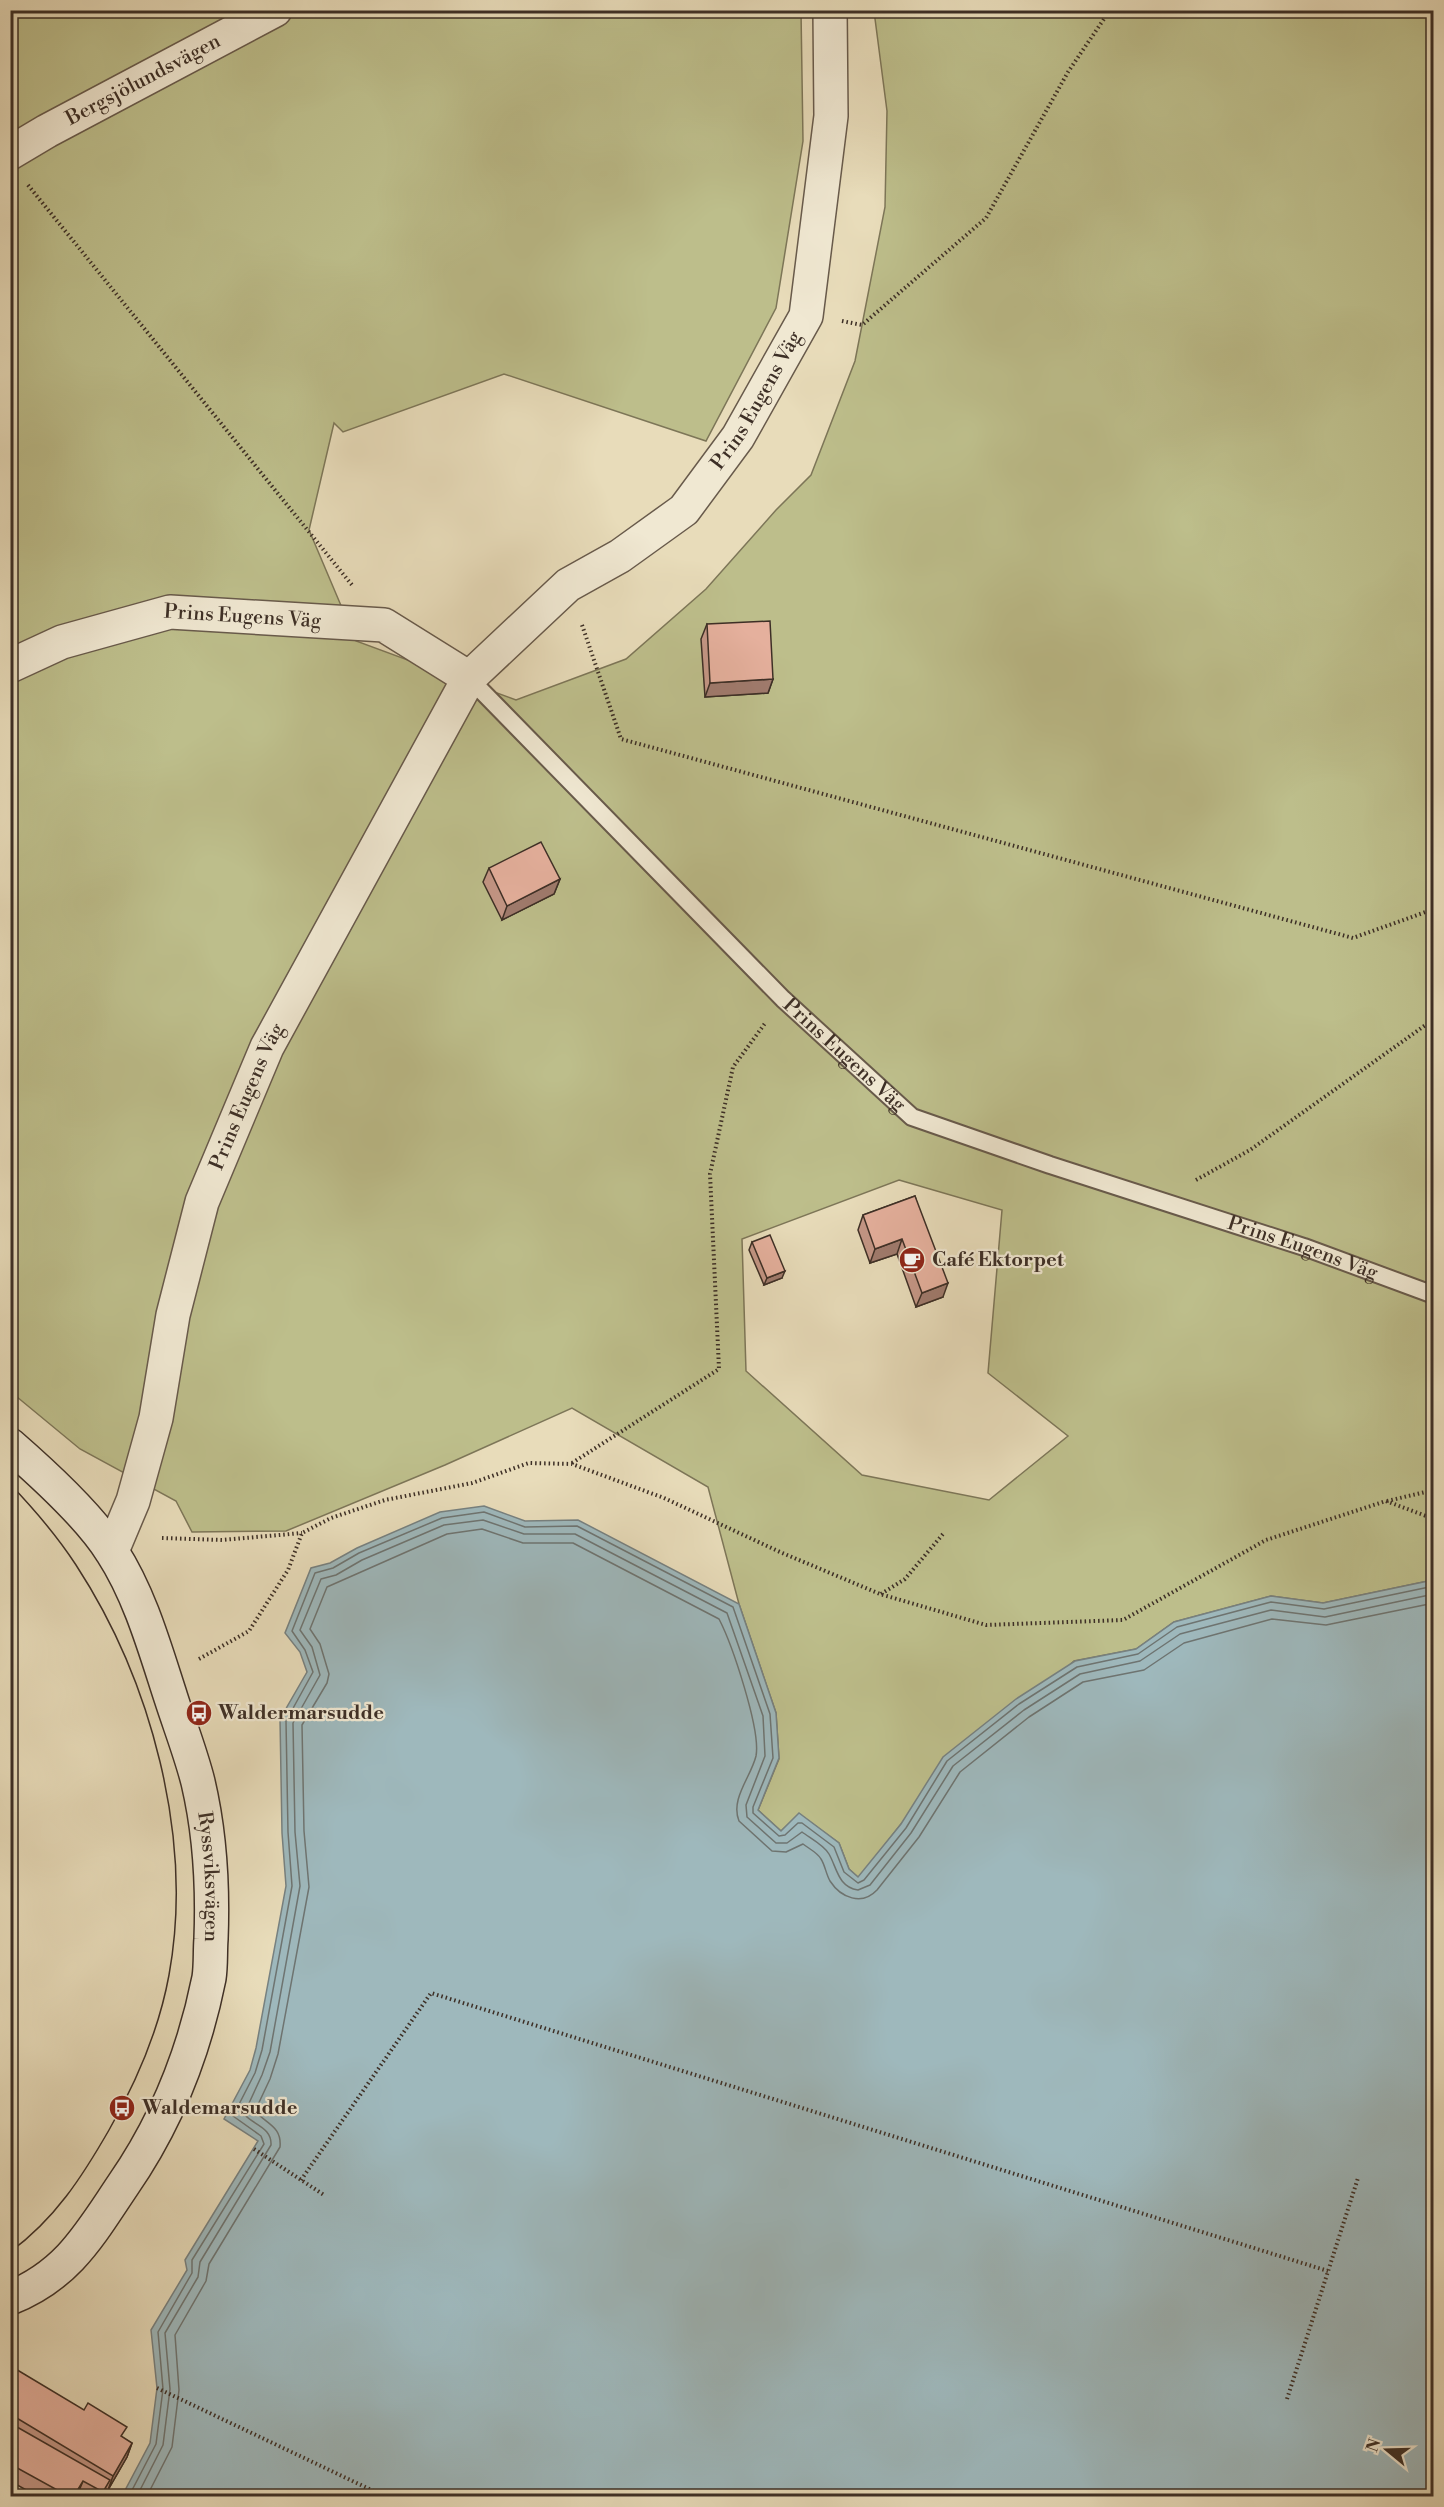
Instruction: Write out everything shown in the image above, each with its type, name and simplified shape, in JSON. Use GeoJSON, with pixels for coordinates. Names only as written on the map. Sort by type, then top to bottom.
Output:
{"type":"FeatureCollection","features":[{"type":"Feature","properties":{"kind":"street","name":"Bergsjölundsvägen"},"geometry":{"type":"LineString","coordinates":[[10,153],[46,131],[275,10]]}},
{"type":"Feature","properties":{"kind":"street","name":"Prins Eugens Väg"},"geometry":{"type":"LineString","coordinates":[[112,1551],[133,1500],[156,1418],[172,1316],[202,1202],[267,1047],[469,678],[568,585],[620,556],[684,510],[738,437],[806,316],[831,116],[830,10]]}},
{"type":"Feature","properties":{"kind":"street","name":"Prins Eugens Väg"},"geometry":{"type":"LineString","coordinates":[[10,666],[62,642],[170,612],[384,625],[469,678]]}},
{"type":"Feature","properties":{"kind":"street","name":"Ryssviksvägen"},"geometry":{"type":"LineString","coordinates":[[10,1445],[82,1515],[112,1551],[138,1604],[198,1783],[212,1870],[209,1976],[186,2068],[163,2118],[137,2166],[81,2247],[56,2273],[10,2298]]}},
{"type":"Feature","properties":{"kind":"lane","name":"Prins Eugens Väg"},"geometry":{"type":"LineString","coordinates":[[469,678],[783,999],[912,1117],[1304,1247],[1434,1294]]}},
{"type":"Feature","properties":{"kind":"path"},"geometry":{"type":"LineString","coordinates":[[806,316],[862,324],[986,218],[1068,72],[1110,10]]}},
{"type":"Feature","properties":{"kind":"path"},"geometry":{"type":"LineString","coordinates":[[26,182],[384,625]]}},
{"type":"Feature","properties":{"kind":"path"},"geometry":{"type":"LineString","coordinates":[[568,585],[621,739],[1353,938],[1434,909]]}},
{"type":"Feature","properties":{"kind":"path"},"geometry":{"type":"LineString","coordinates":[[572,1464],[719,1369],[710,1174],[733,1067],[783,999]]}},
{"type":"Feature","properties":{"kind":"path"},"geometry":{"type":"LineString","coordinates":[[1158,1200],[1250,1150],[1434,1019]]}},
{"type":"Feature","properties":{"kind":"path"},"geometry":{"type":"LineString","coordinates":[[162,1538],[222,1540],[303,1533],[331,1518],[385,1500],[472,1483],[528,1464],[572,1464],[664,1498],[880,1594],[986,1625],[1123,1620],[1266,1540],[1386,1501],[1434,1490]]}},
{"type":"Feature","properties":{"kind":"path"},"geometry":{"type":"LineString","coordinates":[[1386,1501],[1434,1519]]}},
{"type":"Feature","properties":{"kind":"path"},"geometry":{"type":"LineString","coordinates":[[195,1662],[249,1631],[288,1570],[303,1533]]}},
{"type":"Feature","properties":{"kind":"path"},"geometry":{"type":"LineString","coordinates":[[880,1594],[904,1579],[943,1534]]}},
{"type":"Feature","properties":{"kind":"path"},"geometry":{"type":"LineString","coordinates":[[301,2180],[430,1993],[1328,2271]]}},
{"type":"Feature","properties":{"kind":"path"},"geometry":{"type":"LineString","coordinates":[[254,2149],[324,2195]]}},
{"type":"Feature","properties":{"kind":"path"},"geometry":{"type":"LineString","coordinates":[[1287,2399],[1358,2178]]}},
{"type":"Feature","properties":{"kind":"path"},"geometry":{"type":"LineString","coordinates":[[157,2388],[384,2496]]}},
{"type":"Feature","properties":{"kind":"green space"},"geometry":{"type":"Polygon","coordinates":[[[10,11],[801,11],[803,141],[776,308],[706,441],[504,374],[343,432],[334,423],[309,530],[356,641],[516,700],[626,659],[706,589],[776,510],[811,475],[855,361],[885,207],[887,111],[874,11],[1433,11],[1433,1580],[1323,1603],[1271,1596],[1174,1622],[1136,1649],[1074,1661],[901,1824],[859,1878],[849,1869],[839,1843],[799,1814],[781,1831],[758,1810],[779,1759],[776,1713],[739,1604],[708,1487],[572,1408],[445,1465],[286,1531],[192,1532],[176,1501],[80,1449],[11,1392],[10,11]],[[899,1180],[742,1239],[746,1371],[862,1475],[989,1500],[1068,1436],[988,1373],[1002,1210],[899,1180]]]}},
{"type":"Feature","properties":{"kind":"water"},"geometry":{"type":"Polygon","coordinates":[[[484,1506],[525,1521],[578,1520],[739,1604],[776,1713],[779,1758],[758,1810],[781,1831],[799,1813],[839,1843],[849,1869],[858,1877],[901,1824],[943,1757],[1016,1699],[1075,1661],[1136,1649],[1174,1622],[1271,1596],[1323,1603],[1433,1580],[1433,2496],[122,2496],[150,2443],[157,2388],[151,2330],[187,2270],[185,2260],[258,2141],[224,2119],[250,2070],[256,2048],[286,1886],[282,1833],[280,1719],[307,1672],[300,1652],[285,1633],[311,1568],[330,1563],[357,1548],[440,1512],[484,1506]]]}},
{"type":"Feature","properties":{"kind":"building"},"geometry":{"type":"Polygon","coordinates":[[[770,621],[773,679],[710,683],[707,624],[770,621]]]}},
{"type":"Feature","properties":{"kind":"building"},"geometry":{"type":"Polygon","coordinates":[[[541,842],[560,879],[507,906],[489,868],[541,842]]]}},
{"type":"Feature","properties":{"kind":"building"},"geometry":{"type":"Polygon","coordinates":[[[915,1196],[948,1283],[922,1293],[902,1239],[875,1249],[863,1215],[915,1196]]]}},
{"type":"Feature","properties":{"kind":"building"},"geometry":{"type":"Polygon","coordinates":[[[770,1235],[785,1271],[767,1278],[752,1242],[770,1235]]]}},
{"type":"Feature","properties":{"kind":"building"},"geometry":{"type":"Polygon","coordinates":[[[14,2368],[84,2410],[88,2403],[127,2427],[121,2436],[132,2443],[113,2476],[10,2414],[10,2374],[14,2368]]]}},
{"type":"Feature","properties":{"kind":"building"},"geometry":{"type":"Polygon","coordinates":[[[10,2423],[110,2480],[103,2492],[83,2481],[74,2496],[68,2496],[10,2464],[10,2423]]]}},
{"type":"Feature","properties":{"kind":"tram line"},"geometry":{"type":"LineString","coordinates":[[10,1484],[45,1523],[76,1565],[103,1610],[126,1658],[145,1709],[160,1762],[170,1815],[176,1869],[175,1923],[169,1975],[159,2016],[138,2074],[109,2130],[78,2181],[41,2226],[10,2252]]}},
{"type":"Feature","properties":{"kind":"place","name":"Café Ektorpet"},"geometry":{"type":"Point","coordinates":[912,1260]}},
{"type":"Feature","properties":{"kind":"place","name":"Waldermarsudde"},"geometry":{"type":"Point","coordinates":[199,1713]}},
{"type":"Feature","properties":{"kind":"place","name":"Waldemarsudde"},"geometry":{"type":"Point","coordinates":[122,2108]}}]}
